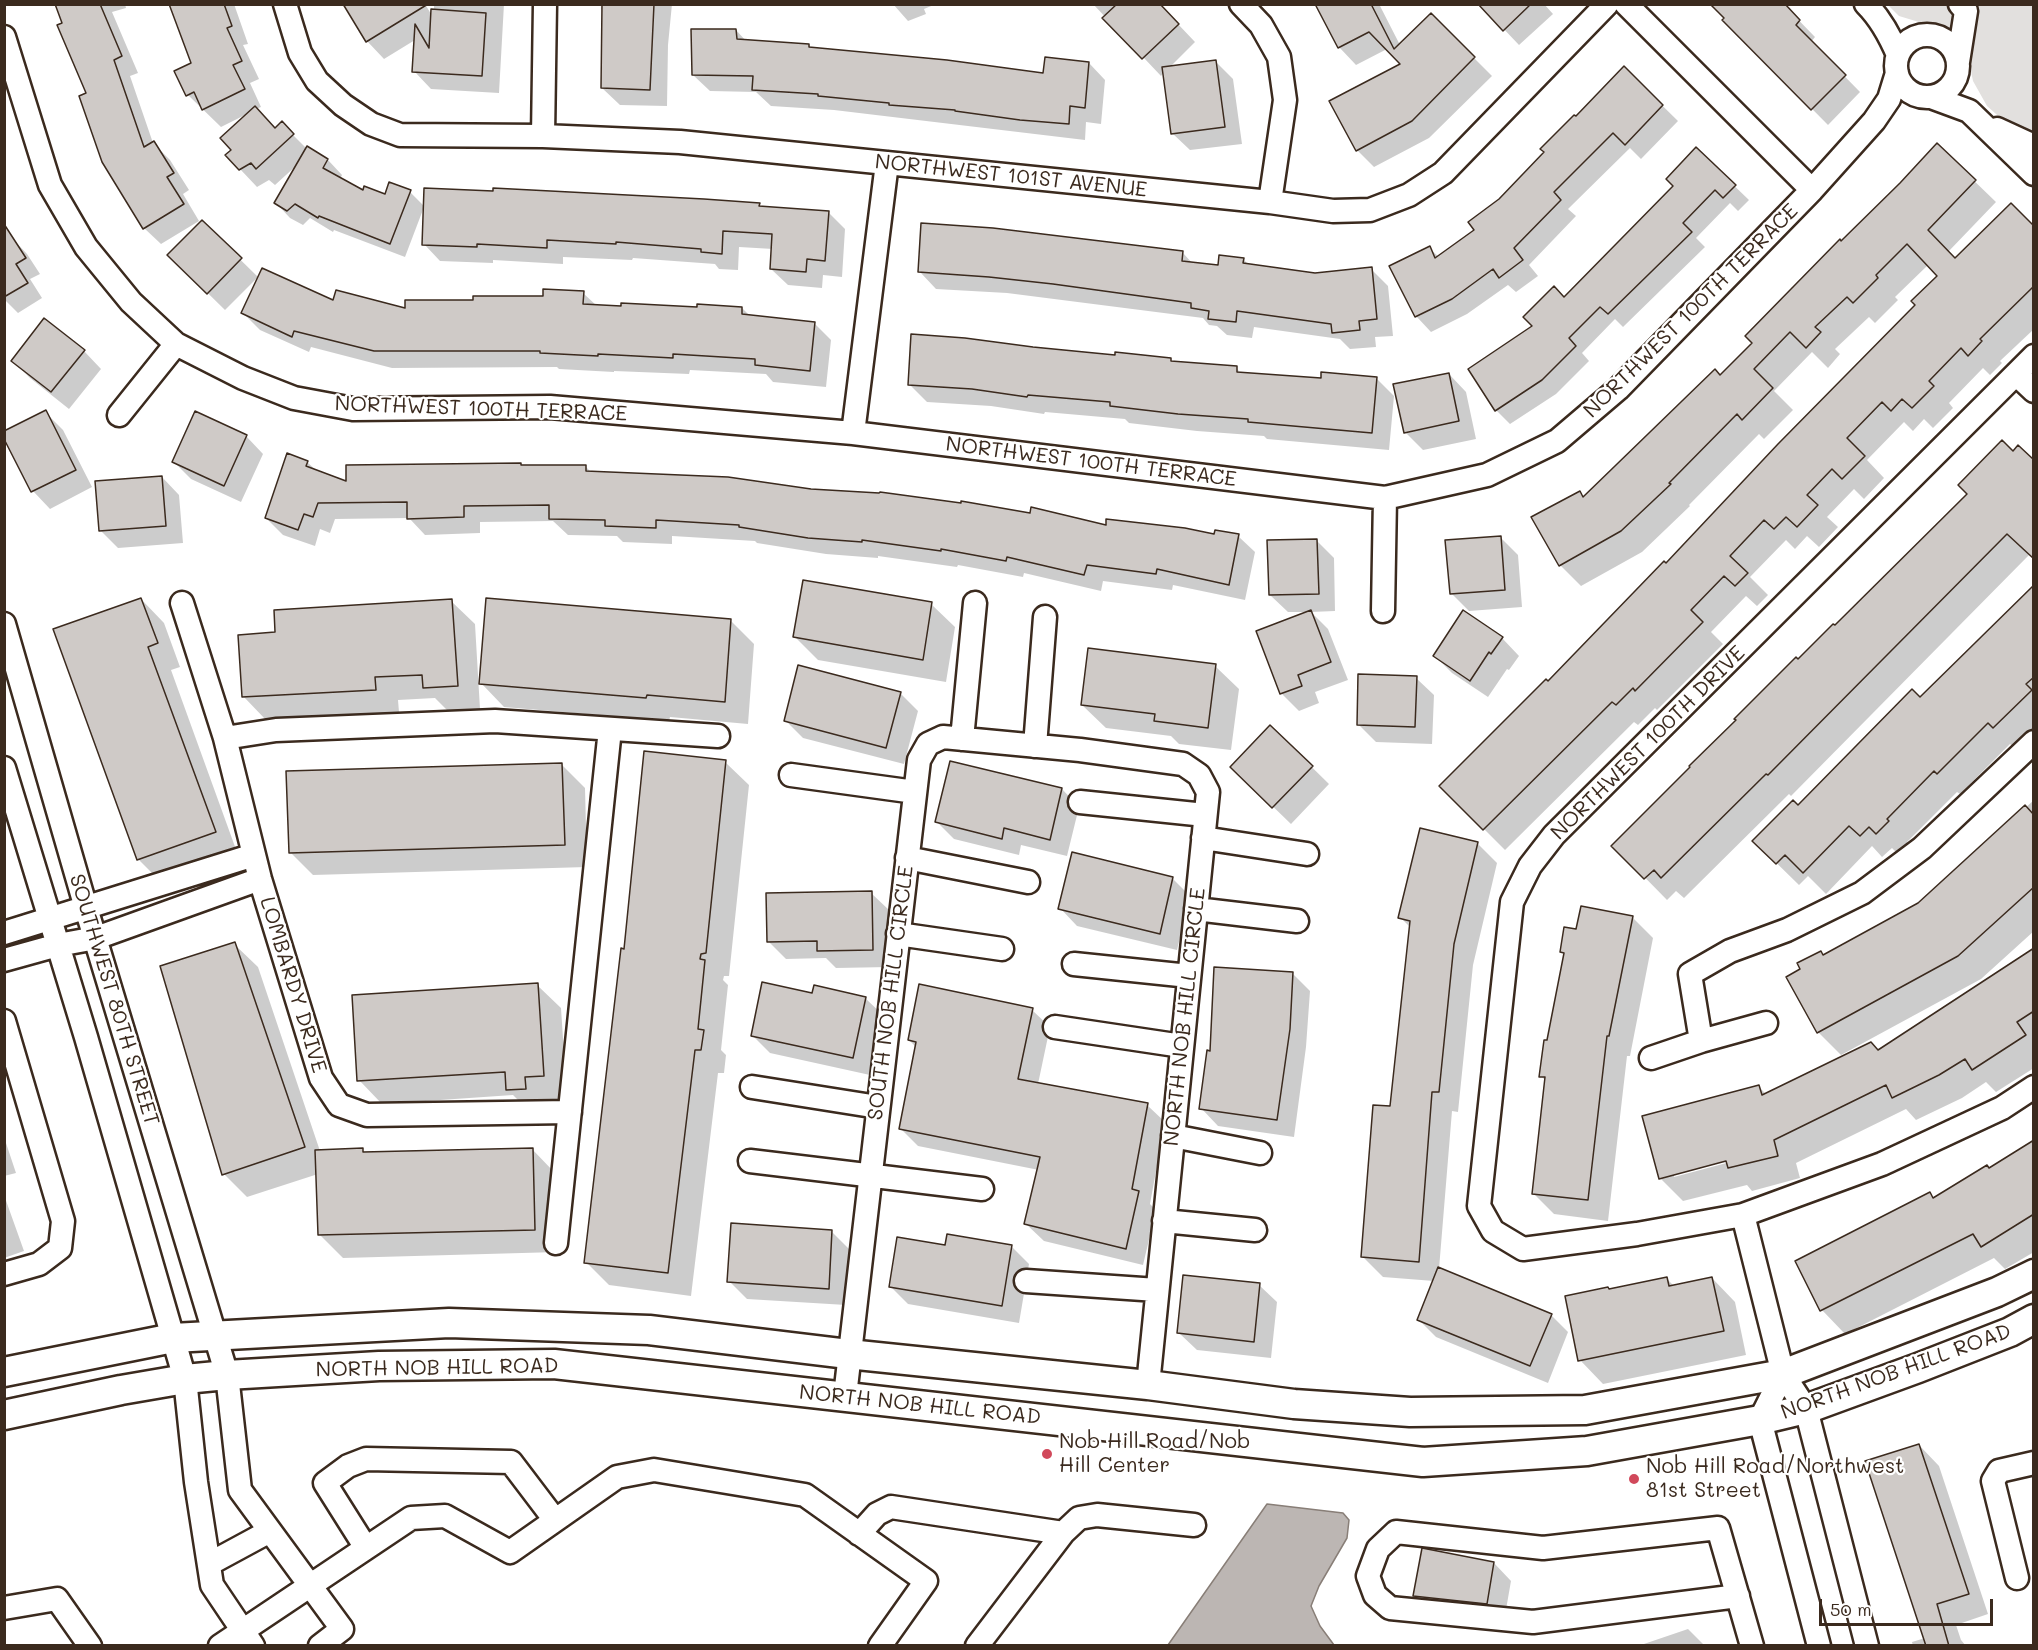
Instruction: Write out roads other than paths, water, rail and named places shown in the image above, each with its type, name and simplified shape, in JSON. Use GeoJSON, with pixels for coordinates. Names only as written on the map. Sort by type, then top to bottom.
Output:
{"type":"FeatureCollection","features":[{"type":"Feature","properties":{"kind":"main road","name":"NORTH NOB HILL ROAD"},"geometry":{"type":"LineString","coordinates":[[4,1372],[173,1338],[461,1324],[649,1330],[848,1354],[1148,1385],[1294,1404],[1410,1412],[1585,1410],[1783,1374],[1997,1292],[2034,1274]]}},
{"type":"Feature","properties":{"kind":"main road","name":"NORTH NOB HILL ROAD"},"geometry":{"type":"LineString","coordinates":[[4,1415],[121,1390],[185,1379],[227,1375],[379,1366],[554,1364],[1424,1462],[1587,1451],[1760,1420],[1806,1409],[2010,1332],[2034,1319]]}},
{"type":"Feature","properties":{"kind":"street","name":"NORTHWEST 101ST AVENUE"},"geometry":{"type":"LineString","coordinates":[[285,4],[300,53],[317,81],[343,105],[372,124],[400,135],[543,136],[681,142],[1270,202],[1333,212],[1370,210],[1409,195],[1443,173],[1607,4]]}},
{"type":"Feature","properties":{"kind":"street"},"geometry":{"type":"LineString","coordinates":[[543,136],[544,4]]}},
{"type":"Feature","properties":{"kind":"street"},"geometry":{"type":"LineString","coordinates":[[1241,4],[1261,25],[1279,57],[1285,100],[1270,202]]}},
{"type":"Feature","properties":{"kind":"street"},"geometry":{"type":"LineString","coordinates":[[1626,4],[1812,190]]}},
{"type":"Feature","properties":{"kind":"street"},"geometry":{"type":"LineString","coordinates":[[1871,9],[1949,44],[1955,52],[1957,71],[1976,117],[2034,174]]}},
{"type":"Feature","properties":{"kind":"street"},"geometry":{"type":"LineString","coordinates":[[1871,9],[1892,39],[1905,88],[1976,117],[2034,146]]}},
{"type":"Feature","properties":{"kind":"street"},"geometry":{"type":"LineString","coordinates":[[1897,64],[1907,42],[1952,34],[1962,15]]}},
{"type":"Feature","properties":{"kind":"street"},"geometry":{"type":"LineString","coordinates":[[1922,95],[1941,94],[1957,71],[1962,15]]}},
{"type":"Feature","properties":{"kind":"street","name":"NORTHWEST 100TH TERRACE"},"geometry":{"type":"LineString","coordinates":[[4,37],[50,185],[86,247],[131,302],[176,344],[243,378],[294,398],[353,409],[550,407],[853,433],[1385,498],[1487,475],[1557,441],[1618,390],[1812,190],[1874,121],[1889,99],[1897,64]]}},
{"type":"Feature","properties":{"kind":"street","name":"NORTHWEST 100TH TERRACE"},"geometry":{"type":"LineString","coordinates":[[1874,121],[1922,95]]}},
{"type":"Feature","properties":{"kind":"street"},"geometry":{"type":"LineString","coordinates":[[853,433],[886,163]]}},
{"type":"Feature","properties":{"kind":"street"},"geometry":{"type":"LineString","coordinates":[[119,414],[176,344]]}},
{"type":"Feature","properties":{"kind":"street","name":"NORTHWEST 100TH DRIVE"},"geometry":{"type":"LineString","coordinates":[[1743,1215],[1637,1234],[1523,1249],[1493,1231],[1479,1206],[1512,902],[1530,866],[1554,835],[2034,356]]}},
{"type":"Feature","properties":{"kind":"street"},"geometry":{"type":"LineString","coordinates":[[2016,374],[2034,392]]}},
{"type":"Feature","properties":{"kind":"street"},"geometry":{"type":"LineString","coordinates":[[1383,611],[1385,498]]}},
{"type":"Feature","properties":{"kind":"street","name":"LOMBARDY DRIVE"},"geometry":{"type":"LineString","coordinates":[[182,603],[225,738],[260,879],[321,1078],[339,1105],[367,1114],[570,1112]]}},
{"type":"Feature","properties":{"kind":"street"},"geometry":{"type":"LineString","coordinates":[[962,739],[975,603]]}},
{"type":"Feature","properties":{"kind":"street"},"geometry":{"type":"LineString","coordinates":[[1035,746],[1045,617]]}},
{"type":"Feature","properties":{"kind":"street","name":"SOUTHWEST 80TH STREET"},"geometry":{"type":"LineString","coordinates":[[4,624],[86,908],[227,1375],[240,1490],[342,1629],[320,1646]]}},
{"type":"Feature","properties":{"kind":"street"},"geometry":{"type":"LineString","coordinates":[[225,738],[276,730],[495,721],[718,736]]}},
{"type":"Feature","properties":{"kind":"street"},"geometry":{"type":"LineString","coordinates":[[556,1243],[610,729]]}},
{"type":"Feature","properties":{"kind":"street","name":"SOUTH NOB HILL CIRCLE"},"geometry":{"type":"LineString","coordinates":[[845,1396],[848,1354],[919,760],[928,744],[943,737],[1080,750]]}},
{"type":"Feature","properties":{"kind":"street"},"geometry":{"type":"LineString","coordinates":[[1701,1041],[1690,974],[1730,951],[1786,930],[1862,893],[1922,848],[2034,742]]}},
{"type":"Feature","properties":{"kind":"street","name":"NORTH NOB HILL CIRCLE"},"geometry":{"type":"LineString","coordinates":[[1080,750],[1183,764],[1199,775],[1208,792],[1148,1385]]}},
{"type":"Feature","properties":{"kind":"street","name":"SOUTHWEST 80TH STREET"},"geometry":{"type":"LineString","coordinates":[[4,768],[185,1379],[196,1482],[212,1585],[248,1638]]}},
{"type":"Feature","properties":{"kind":"street"},"geometry":{"type":"LineString","coordinates":[[791,775],[915,792]]}},
{"type":"Feature","properties":{"kind":"street"},"geometry":{"type":"LineString","coordinates":[[1080,802],[1205,815]]}},
{"type":"Feature","properties":{"kind":"street"},"geometry":{"type":"LineString","coordinates":[[1203,838],[1307,854]]}},
{"type":"Feature","properties":{"kind":"street"},"geometry":{"type":"LineString","coordinates":[[4,933],[254,855]]}},
{"type":"Feature","properties":{"kind":"street"},"geometry":{"type":"LineString","coordinates":[[907,858],[1028,882]]}},
{"type":"Feature","properties":{"kind":"street"},"geometry":{"type":"LineString","coordinates":[[186,877],[193,903],[203,910],[228,906],[260,879]]}},
{"type":"Feature","properties":{"kind":"street"},"geometry":{"type":"LineString","coordinates":[[4,960],[58,945],[96,938],[193,903]]}},
{"type":"Feature","properties":{"kind":"street"},"geometry":{"type":"LineString","coordinates":[[1196,909],[1297,921]]}},
{"type":"Feature","properties":{"kind":"street"},"geometry":{"type":"LineString","coordinates":[[898,934],[1002,949]]}},
{"type":"Feature","properties":{"kind":"street"},"geometry":{"type":"LineString","coordinates":[[1074,964],[1189,976]]}},
{"type":"Feature","properties":{"kind":"street"},"geometry":{"type":"LineString","coordinates":[[4,1021],[63,1221],[60,1248],[39,1264],[4,1274]]}},
{"type":"Feature","properties":{"kind":"street"},"geometry":{"type":"LineString","coordinates":[[1651,1058],[1766,1023]]}},
{"type":"Feature","properties":{"kind":"street"},"geometry":{"type":"LineString","coordinates":[[1055,1027],[1182,1046]]}},
{"type":"Feature","properties":{"kind":"street"},"geometry":{"type":"LineString","coordinates":[[752,1087],[878,1107]]}},
{"type":"Feature","properties":{"kind":"street"},"geometry":{"type":"LineString","coordinates":[[1867,1646],[1806,1409],[1783,1374],[1743,1215],[1882,1164],[2002,1108],[2034,1087]]}},
{"type":"Feature","properties":{"kind":"street"},"geometry":{"type":"LineString","coordinates":[[1173,1136],[1260,1153]]}},
{"type":"Feature","properties":{"kind":"street"},"geometry":{"type":"LineString","coordinates":[[750,1161],[982,1189]]}},
{"type":"Feature","properties":{"kind":"street"},"geometry":{"type":"LineString","coordinates":[[1164,1221],[1255,1230]]}},
{"type":"Feature","properties":{"kind":"street"},"geometry":{"type":"LineString","coordinates":[[1026,1281],[1157,1290]]}},
{"type":"Feature","properties":{"kind":"street"},"geometry":{"type":"LineString","coordinates":[[1783,1374],[1760,1420],[1819,1646]]}},
{"type":"Feature","properties":{"kind":"street"},"geometry":{"type":"LineString","coordinates":[[366,1548],[325,1484],[348,1466],[366,1459],[511,1462],[555,1520]]}},
{"type":"Feature","properties":{"kind":"street"},"geometry":{"type":"LineString","coordinates":[[2017,1578],[1993,1481],[1999,1471],[2034,1463]]}},
{"type":"Feature","properties":{"kind":"street"},"geometry":{"type":"LineString","coordinates":[[220,1646],[248,1638],[310,1585],[411,1518],[445,1516],[510,1552],[618,1477],[654,1470],[805,1495],[926,1581],[885,1644]]}},
{"type":"Feature","properties":{"kind":"street"},"geometry":{"type":"LineString","coordinates":[[859,1534],[877,1514],[891,1507],[1063,1533]]}},
{"type":"Feature","properties":{"kind":"street"},"geometry":{"type":"LineString","coordinates":[[977,1646],[1063,1533],[1079,1518],[1097,1515],[1194,1525]]}},
{"type":"Feature","properties":{"kind":"street"},"geometry":{"type":"LineString","coordinates":[[1738,1596],[1533,1622],[1390,1608],[1375,1595],[1368,1576],[1378,1549],[1396,1532],[1543,1548],[1718,1528],[1738,1596],[1752,1646]]}},
{"type":"Feature","properties":{"kind":"street"},"geometry":{"type":"LineString","coordinates":[[209,1564],[270,1531]]}},
{"type":"Feature","properties":{"kind":"street"},"geometry":{"type":"LineString","coordinates":[[4,1608],[57,1599],[90,1646]]}},
{"type":"Feature","properties":{"kind":"place","name":"Nob Hill Road/Nob Hill Center"},"geometry":{"type":"Point","coordinates":[1047,1454]}},
{"type":"Feature","properties":{"kind":"place","name":"Nob Hill Road/Northwest 81st Street"},"geometry":{"type":"Point","coordinates":[1634,1479]}}]}
